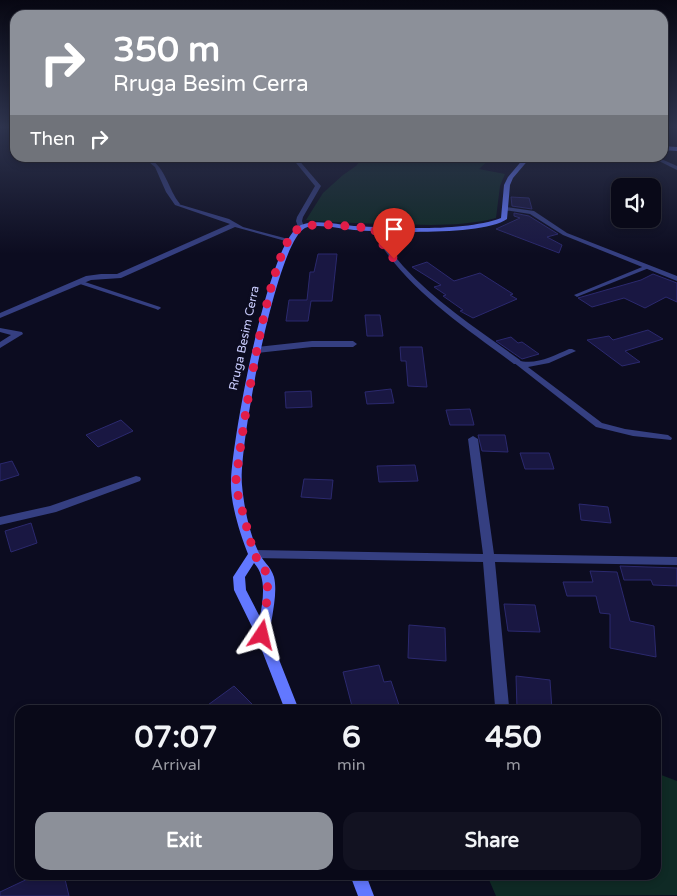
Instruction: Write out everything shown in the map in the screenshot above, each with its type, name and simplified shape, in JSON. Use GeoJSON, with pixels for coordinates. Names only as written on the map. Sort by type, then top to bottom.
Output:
{"type":"FeatureCollection","features":[{"type":"Feature","properties":{"kind":"street"},"geometry":{"type":"LineString","coordinates":[[304,170],[318,186],[300,217],[301,227],[317,225],[374,228],[485,226],[504,219],[507,185],[517,170]]}},
{"type":"Feature","properties":{"kind":"street"},"geometry":{"type":"LineString","coordinates":[[177,204],[227,220],[234,225],[257,234],[289,240]]}},
{"type":"Feature","properties":{"kind":"street"},"geometry":{"type":"LineString","coordinates":[[506,209],[532,212],[565,234],[677,279]]}},
{"type":"Feature","properties":{"kind":"street"},"geometry":{"type":"LineString","coordinates":[[0,316],[94,276],[118,276],[234,225]]}},
{"type":"Feature","properties":{"kind":"street","name":"Rruga Besim Cerra"},"geometry":{"type":"LineString","coordinates":[[262,635],[268,592],[266,572],[254,554],[238,495],[236,480],[265,310],[274,278],[289,240],[296,230],[301,227]]}},
{"type":"Feature","properties":{"kind":"street"},"geometry":{"type":"LineString","coordinates":[[374,228],[378,238],[394,259],[416,282],[437,301],[516,362]]}},
{"type":"Feature","properties":{"kind":"street"},"geometry":{"type":"LineString","coordinates":[[0,330],[20,334],[0,345]]}},
{"type":"Feature","properties":{"kind":"street"},"geometry":{"type":"LineString","coordinates":[[257,350],[312,344],[353,344]]}},
{"type":"Feature","properties":{"kind":"street"},"geometry":{"type":"LineString","coordinates":[[473,439],[489,558],[502,705]]}},
{"type":"Feature","properties":{"kind":"street"},"geometry":{"type":"LineString","coordinates":[[0,521],[52,509],[136,480]]}},
{"type":"Feature","properties":{"kind":"street"},"geometry":{"type":"LineString","coordinates":[[254,554],[677,561]]}},
{"type":"Feature","properties":{"kind":"street","name":"Rruga Besim Cerra"},"geometry":{"type":"LineString","coordinates":[[254,554],[239,577],[240,590],[262,635],[290,705]]}},
{"type":"Feature","properties":{"kind":"street"},"geometry":{"type":"LineString","coordinates":[[360,880],[366,896]]}},
{"type":"Feature","properties":{"kind":"lane"},"geometry":{"type":"LineString","coordinates":[[158,170],[167,190],[177,204]]}},
{"type":"Feature","properties":{"kind":"lane"},"geometry":{"type":"LineString","coordinates":[[577,295],[648,266]]}},
{"type":"Feature","properties":{"kind":"lane"},"geometry":{"type":"LineString","coordinates":[[79,282],[158,308]]}},
{"type":"Feature","properties":{"kind":"lane"},"geometry":{"type":"LineString","coordinates":[[516,362],[532,364],[572,351]]}},
{"type":"Feature","properties":{"kind":"lane"},"geometry":{"type":"LineString","coordinates":[[516,362],[599,425],[636,435],[668,438]]}},
{"type":"Feature","properties":{"kind":"green space"},"geometry":{"type":"Polygon","coordinates":[[[350,170],[483,170],[505,174],[500,186],[496,218],[470,223],[430,225],[306,220],[323,193],[350,170]]]}},
{"type":"Feature","properties":{"kind":"green space"},"geometry":{"type":"Polygon","coordinates":[[[661,775],[677,781],[677,895],[496,896],[489,880],[661,880],[661,775]]]}},
{"type":"Feature","properties":{"kind":"building"},"geometry":{"type":"Polygon","coordinates":[[[511,197],[529,198],[532,209],[512,206],[511,197]]]}},
{"type":"Feature","properties":{"kind":"building"},"geometry":{"type":"Polygon","coordinates":[[[514,213],[529,216],[558,234],[547,237],[562,245],[559,253],[496,229],[520,218],[514,216],[514,213]]]}},
{"type":"Feature","properties":{"kind":"building"},"geometry":{"type":"Polygon","coordinates":[[[318,254],[337,254],[332,301],[311,301],[308,321],[286,321],[289,300],[307,300],[310,272],[314,272],[318,254]]]}},
{"type":"Feature","properties":{"kind":"building"},"geometry":{"type":"Polygon","coordinates":[[[427,262],[454,281],[480,273],[513,294],[510,295],[517,299],[473,318],[460,311],[463,310],[434,287],[441,285],[412,267],[427,262]]]}},
{"type":"Feature","properties":{"kind":"building"},"geometry":{"type":"Polygon","coordinates":[[[653,274],[677,283],[677,302],[666,297],[645,308],[624,298],[592,307],[578,298],[641,280],[653,274]]]}},
{"type":"Feature","properties":{"kind":"building"},"geometry":{"type":"Polygon","coordinates":[[[365,315],[380,315],[383,336],[367,336],[365,315]]]}},
{"type":"Feature","properties":{"kind":"building"},"geometry":{"type":"Polygon","coordinates":[[[648,330],[663,339],[625,351],[640,362],[622,366],[587,340],[609,336],[613,340],[648,330]]]}},
{"type":"Feature","properties":{"kind":"building"},"geometry":{"type":"Polygon","coordinates":[[[511,337],[539,354],[522,359],[496,341],[511,337]]]}},
{"type":"Feature","properties":{"kind":"building"},"geometry":{"type":"Polygon","coordinates":[[[400,347],[422,347],[427,387],[408,386],[406,361],[401,361],[400,347]]]}},
{"type":"Feature","properties":{"kind":"building"},"geometry":{"type":"Polygon","coordinates":[[[391,389],[394,403],[367,404],[365,392],[391,389]]]}},
{"type":"Feature","properties":{"kind":"building"},"geometry":{"type":"Polygon","coordinates":[[[311,391],[312,407],[286,408],[285,392],[311,391]]]}},
{"type":"Feature","properties":{"kind":"building"},"geometry":{"type":"Polygon","coordinates":[[[470,409],[474,425],[450,425],[446,410],[470,409]]]}},
{"type":"Feature","properties":{"kind":"building"},"geometry":{"type":"Polygon","coordinates":[[[121,420],[133,431],[98,447],[86,435],[121,420]]]}},
{"type":"Feature","properties":{"kind":"building"},"geometry":{"type":"Polygon","coordinates":[[[478,435],[505,435],[508,452],[482,451],[478,435]]]}},
{"type":"Feature","properties":{"kind":"building"},"geometry":{"type":"Polygon","coordinates":[[[520,453],[549,453],[554,469],[525,469],[520,453]]]}},
{"type":"Feature","properties":{"kind":"building"},"geometry":{"type":"Polygon","coordinates":[[[12,461],[19,475],[0,481],[0,464],[12,461]]]}},
{"type":"Feature","properties":{"kind":"building"},"geometry":{"type":"Polygon","coordinates":[[[415,465],[418,481],[379,482],[377,466],[415,465]]]}},
{"type":"Feature","properties":{"kind":"building"},"geometry":{"type":"Polygon","coordinates":[[[304,479],[333,480],[331,499],[301,497],[304,479]]]}},
{"type":"Feature","properties":{"kind":"building"},"geometry":{"type":"Polygon","coordinates":[[[579,504],[608,507],[611,523],[581,520],[579,504]]]}},
{"type":"Feature","properties":{"kind":"building"},"geometry":{"type":"Polygon","coordinates":[[[31,523],[37,543],[11,552],[5,531],[31,523]]]}},
{"type":"Feature","properties":{"kind":"building"},"geometry":{"type":"Polygon","coordinates":[[[620,566],[677,568],[677,586],[653,585],[651,580],[624,580],[620,566]]]}},
{"type":"Feature","properties":{"kind":"building"},"geometry":{"type":"Polygon","coordinates":[[[590,571],[617,572],[630,621],[654,626],[656,657],[610,648],[610,614],[600,613],[596,596],[567,596],[563,582],[593,582],[590,571]]]}},
{"type":"Feature","properties":{"kind":"building"},"geometry":{"type":"Polygon","coordinates":[[[504,604],[535,605],[540,632],[508,631],[504,604]]]}},
{"type":"Feature","properties":{"kind":"building"},"geometry":{"type":"Polygon","coordinates":[[[409,625],[445,628],[446,661],[408,658],[409,625]]]}},
{"type":"Feature","properties":{"kind":"building"},"geometry":{"type":"Polygon","coordinates":[[[379,665],[384,682],[391,681],[399,705],[352,705],[343,672],[379,665]]]}},
{"type":"Feature","properties":{"kind":"building"},"geometry":{"type":"Polygon","coordinates":[[[516,676],[550,680],[552,705],[517,705],[516,676]]]}},
{"type":"Feature","properties":{"kind":"building"},"geometry":{"type":"Polygon","coordinates":[[[234,686],[253,705],[208,705],[234,686]]]}},
{"type":"Feature","properties":{"kind":"building"},"geometry":{"type":"Polygon","coordinates":[[[25,880],[65,880],[69,896],[0,896],[0,892],[25,880]]]}},
{"type":"Feature","properties":{"kind":"route"},"geometry":{"type":"LineString","coordinates":[[262,635],[268,592],[266,572],[254,554],[238,495],[236,480],[245,414],[257,350],[274,278],[292,234],[301,227],[317,225],[374,228],[378,238],[394,259]]}}]}
